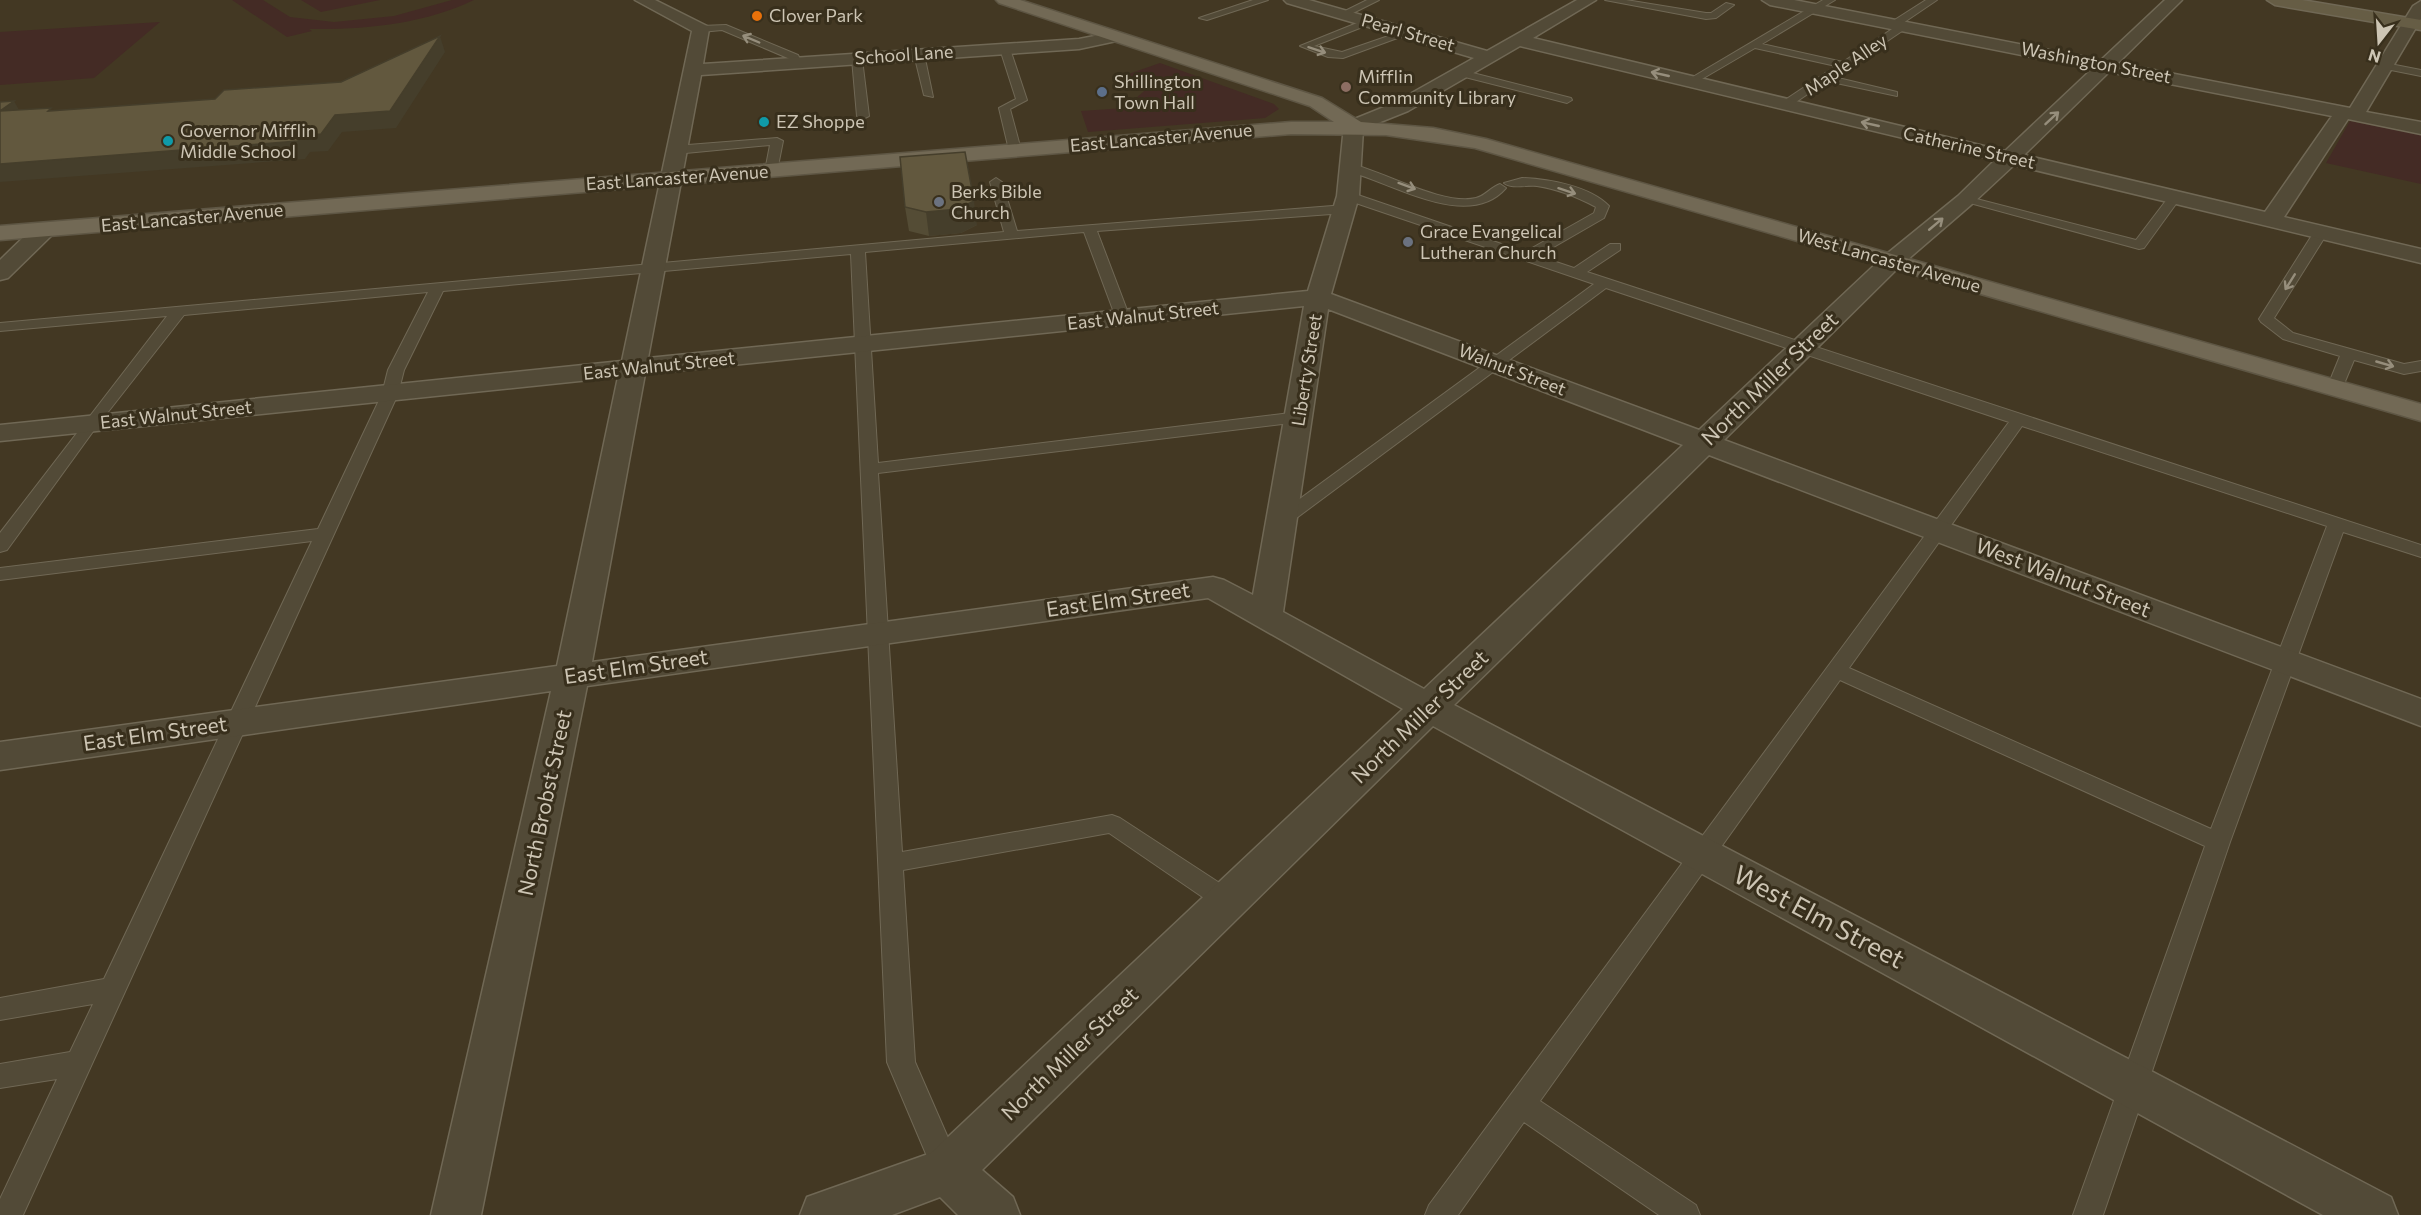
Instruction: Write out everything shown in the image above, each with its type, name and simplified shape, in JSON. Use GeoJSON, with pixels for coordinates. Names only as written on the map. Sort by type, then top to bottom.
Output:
{"type":"FeatureCollection","features":[{"type":"Feature","properties":{"kind":"main road"},"geometry":{"type":"LineString","coordinates":[[1004,0],[1316,102],[1354,126]]}},
{"type":"Feature","properties":{"kind":"main road","name":"East Lancaster Avenue"},"geometry":{"type":"LineString","coordinates":[[0,233],[673,164],[771,171],[1292,128],[1354,126]]}},
{"type":"Feature","properties":{"kind":"main road","name":"West Lancaster Avenue"},"geometry":{"type":"LineString","coordinates":[[1354,126],[1391,128],[1457,138],[2421,413]]}},
{"type":"Feature","properties":{"kind":"street"},"geometry":{"type":"LineString","coordinates":[[643,0],[701,28]]}},
{"type":"Feature","properties":{"kind":"street","name":"Pearl Street"},"geometry":{"type":"LineString","coordinates":[[1292,0],[1489,57]]}},
{"type":"Feature","properties":{"kind":"street"},"geometry":{"type":"LineString","coordinates":[[1354,126],[1395,110],[1588,0]]}},
{"type":"Feature","properties":{"kind":"street","name":"Washington Street"},"geometry":{"type":"LineString","coordinates":[[1770,0],[1824,4],[1901,24],[2421,128]]}},
{"type":"Feature","properties":{"kind":"street","name":"North Miller Street"},"geometry":{"type":"LineString","coordinates":[[947,1170],[1229,902],[1891,262],[1965,200],[2097,75],[2103,65],[2174,0]]}},
{"type":"Feature","properties":{"kind":"street"},"geometry":{"type":"LineString","coordinates":[[2275,0],[2416,24]]}},
{"type":"Feature","properties":{"kind":"street"},"geometry":{"type":"LineString","coordinates":[[2271,220],[2416,24],[2421,6]]}},
{"type":"Feature","properties":{"kind":"street","name":"North Brobst Street"},"geometry":{"type":"LineString","coordinates":[[456,1215],[572,676],[701,28]]}},
{"type":"Feature","properties":{"kind":"street","name":"School Lane"},"geometry":{"type":"LineString","coordinates":[[693,70],[1078,44],[1115,37]]}},
{"type":"Feature","properties":{"kind":"street","name":"Catherine Street"},"geometry":{"type":"LineString","coordinates":[[1518,40],[2421,256]]}},
{"type":"Feature","properties":{"kind":"street","name":"Liberty Street"},"geometry":{"type":"LineString","coordinates":[[1266,616],[1318,297],[1347,202],[1354,126]]}},
{"type":"Feature","properties":{"kind":"street"},"geometry":{"type":"LineString","coordinates":[[0,273],[44,230]]}},
{"type":"Feature","properties":{"kind":"street","name":"East Walnut Street"},"geometry":{"type":"LineString","coordinates":[[0,433],[1318,297]]}},
{"type":"Feature","properties":{"kind":"street","name":"Walnut Street"},"geometry":{"type":"LineString","coordinates":[[1318,297],[1705,443]]}},
{"type":"Feature","properties":{"kind":"street","name":"West Walnut Street"},"geometry":{"type":"LineString","coordinates":[[1705,443],[2421,713]]}},
{"type":"Feature","properties":{"kind":"street","name":"East Elm Street"},"geometry":{"type":"LineString","coordinates":[[0,756],[1212,587],[1266,616]]}},
{"type":"Feature","properties":{"kind":"street","name":"West Elm Street"},"geometry":{"type":"LineString","coordinates":[[1266,616],[1430,708],[2373,1215]]}},
{"type":"Feature","properties":{"kind":"street"},"geometry":{"type":"LineString","coordinates":[[825,1215],[947,1170],[995,1215]]}},
{"type":"Feature","properties":{"kind":"lane"},"geometry":{"type":"LineString","coordinates":[[1204,18],[1263,0]]}},
{"type":"Feature","properties":{"kind":"lane"},"geometry":{"type":"LineString","coordinates":[[1342,15],[1374,0]]}},
{"type":"Feature","properties":{"kind":"lane"},"geometry":{"type":"LineString","coordinates":[[1610,0],[1706,16],[1713,16],[1729,5]]}},
{"type":"Feature","properties":{"kind":"lane","name":"Maple Alley"},"geometry":{"type":"LineString","coordinates":[[1786,104],[1845,65],[1932,0]]}},
{"type":"Feature","properties":{"kind":"lane"},"geometry":{"type":"LineString","coordinates":[[1691,81],[1824,4]]}},
{"type":"Feature","properties":{"kind":"lane"},"geometry":{"type":"LineString","coordinates":[[1367,22],[1305,46],[1332,55],[1343,55],[1406,33]]}},
{"type":"Feature","properties":{"kind":"lane"},"geometry":{"type":"LineString","coordinates":[[701,28],[723,27],[794,57],[797,63]]}},
{"type":"Feature","properties":{"kind":"lane"},"geometry":{"type":"LineString","coordinates":[[1755,45],[1845,65]]}},
{"type":"Feature","properties":{"kind":"lane"},"geometry":{"type":"LineString","coordinates":[[1005,49],[1022,100],[1004,108],[1015,150]]}},
{"type":"Feature","properties":{"kind":"lane"},"geometry":{"type":"LineString","coordinates":[[920,54],[929,95]]}},
{"type":"Feature","properties":{"kind":"lane"},"geometry":{"type":"LineString","coordinates":[[857,59],[863,116]]}},
{"type":"Feature","properties":{"kind":"lane"},"geometry":{"type":"LineString","coordinates":[[2385,66],[2421,73]]}},
{"type":"Feature","properties":{"kind":"lane"},"geometry":{"type":"LineString","coordinates":[[1461,73],[1567,99]]}},
{"type":"Feature","properties":{"kind":"lane"},"geometry":{"type":"LineString","coordinates":[[1826,78],[1893,94]]}},
{"type":"Feature","properties":{"kind":"lane"},"geometry":{"type":"LineString","coordinates":[[673,164],[777,141],[771,171]]}},
{"type":"Feature","properties":{"kind":"lane"},"geometry":{"type":"LineString","coordinates":[[1351,168],[1370,171],[1406,186],[1451,200],[1477,202],[1505,186],[1541,178],[1560,166]]}},
{"type":"Feature","properties":{"kind":"lane"},"geometry":{"type":"LineString","coordinates":[[1526,180],[1589,198],[1603,206],[1599,215],[1526,257]]}},
{"type":"Feature","properties":{"kind":"lane"},"geometry":{"type":"LineString","coordinates":[[996,182],[1012,235]]}},
{"type":"Feature","properties":{"kind":"lane"},"geometry":{"type":"LineString","coordinates":[[1965,200],[2139,244],[2175,197]]}},
{"type":"Feature","properties":{"kind":"lane"},"geometry":{"type":"LineString","coordinates":[[0,327],[858,250],[1347,202],[1526,257],[2421,551]]}},
{"type":"Feature","properties":{"kind":"lane"},"geometry":{"type":"LineString","coordinates":[[1089,228],[1123,318]]}},
{"type":"Feature","properties":{"kind":"lane"},"geometry":{"type":"LineString","coordinates":[[2321,232],[2266,319],[2288,336],[2404,369],[2421,366]]}},
{"type":"Feature","properties":{"kind":"lane"},"geometry":{"type":"LineString","coordinates":[[1575,274],[1614,247]]}},
{"type":"Feature","properties":{"kind":"lane"},"geometry":{"type":"LineString","coordinates":[[858,250],[901,1062],[947,1170]]}},
{"type":"Feature","properties":{"kind":"lane"},"geometry":{"type":"LineString","coordinates":[[1281,521],[1603,284]]}},
{"type":"Feature","properties":{"kind":"lane"},"geometry":{"type":"LineString","coordinates":[[8,1215],[390,394],[396,370],[437,288]]}},
{"type":"Feature","properties":{"kind":"lane"},"geometry":{"type":"LineString","coordinates":[[0,546],[91,423],[179,311]]}},
{"type":"Feature","properties":{"kind":"lane"},"geometry":{"type":"LineString","coordinates":[[2335,388],[2349,353]]}},
{"type":"Feature","properties":{"kind":"lane"},"geometry":{"type":"LineString","coordinates":[[868,469],[1299,417]]}},
{"type":"Feature","properties":{"kind":"lane"},"geometry":{"type":"LineString","coordinates":[[1440,1215],[2019,419]]}},
{"type":"Feature","properties":{"kind":"lane"},"geometry":{"type":"LineString","coordinates":[[2088,1215],[2218,842],[2337,524]]}},
{"type":"Feature","properties":{"kind":"lane"},"geometry":{"type":"LineString","coordinates":[[0,574],[324,534]]}},
{"type":"Feature","properties":{"kind":"lane"},"geometry":{"type":"LineString","coordinates":[[1836,670],[2218,842]]}},
{"type":"Feature","properties":{"kind":"lane"},"geometry":{"type":"LineString","coordinates":[[890,863],[1112,824],[1229,902]]}},
{"type":"Feature","properties":{"kind":"lane"},"geometry":{"type":"LineString","coordinates":[[0,1009],[113,989]]}},
{"type":"Feature","properties":{"kind":"lane"},"geometry":{"type":"LineString","coordinates":[[0,1076],[78,1063]]}},
{"type":"Feature","properties":{"kind":"lane"},"geometry":{"type":"LineString","coordinates":[[1521,1104],[1685,1215]]}},
{"type":"Feature","properties":{"kind":"shaded area"},"geometry":{"type":"Polygon","coordinates":[[[232,0],[263,0],[290,17],[334,22],[394,16],[452,0],[474,0],[435,15],[414,20],[372,27],[309,29],[312,31],[287,37],[232,0]]]}},
{"type":"Feature","properties":{"kind":"shaded area"},"geometry":{"type":"Polygon","coordinates":[[[301,0],[380,0],[321,12],[301,0]]]}},
{"type":"Feature","properties":{"kind":"shaded area"},"geometry":{"type":"Polygon","coordinates":[[[160,22],[94,78],[0,85],[0,32],[160,22]]]}},
{"type":"Feature","properties":{"kind":"shaded area"},"geometry":{"type":"Polygon","coordinates":[[[1160,63],[1274,104],[1279,109],[1265,118],[1088,132],[1081,111],[1125,108],[1152,84],[1114,79],[1160,63]]]}},
{"type":"Feature","properties":{"kind":"shaded area"},"geometry":{"type":"Polygon","coordinates":[[[2350,121],[2421,135],[2421,184],[2326,163],[2350,121]]]}},
{"type":"Feature","properties":{"kind":"building","name":"Governor Mifflin Middle School"},"geometry":{"type":"Polygon","coordinates":[[[440,36],[390,111],[335,115],[321,134],[302,135],[298,141],[0,164],[0,111],[51,108],[48,111],[215,99],[224,90],[341,82],[440,36]]]}},
{"type":"Feature","properties":{"kind":"building"},"geometry":{"type":"Polygon","coordinates":[[[14,101],[0,111],[0,102],[14,101]]]}},
{"type":"Feature","properties":{"kind":"building"},"geometry":{"type":"Polygon","coordinates":[[[965,152],[974,201],[958,209],[926,212],[905,207],[900,157],[965,152]]]}},
{"type":"Feature","properties":{"kind":"place","name":"Clover Park"},"geometry":{"type":"Point","coordinates":[757,16]}},
{"type":"Feature","properties":{"kind":"place","name":"Mifflin Community Library"},"geometry":{"type":"Point","coordinates":[1346,87]}},
{"type":"Feature","properties":{"kind":"place","name":"Shillington Town Hall"},"geometry":{"type":"Point","coordinates":[1102,92]}},
{"type":"Feature","properties":{"kind":"place","name":"EZ Shoppe"},"geometry":{"type":"Point","coordinates":[764,122]}},
{"type":"Feature","properties":{"kind":"place","name":"Governor Mifflin Middle School"},"geometry":{"type":"Point","coordinates":[168,141]}},
{"type":"Feature","properties":{"kind":"place","name":"Berks Bible Church"},"geometry":{"type":"Point","coordinates":[939,202]}},
{"type":"Feature","properties":{"kind":"place","name":"Grace Evangelical Lutheran Church"},"geometry":{"type":"Point","coordinates":[1408,242]}}]}
